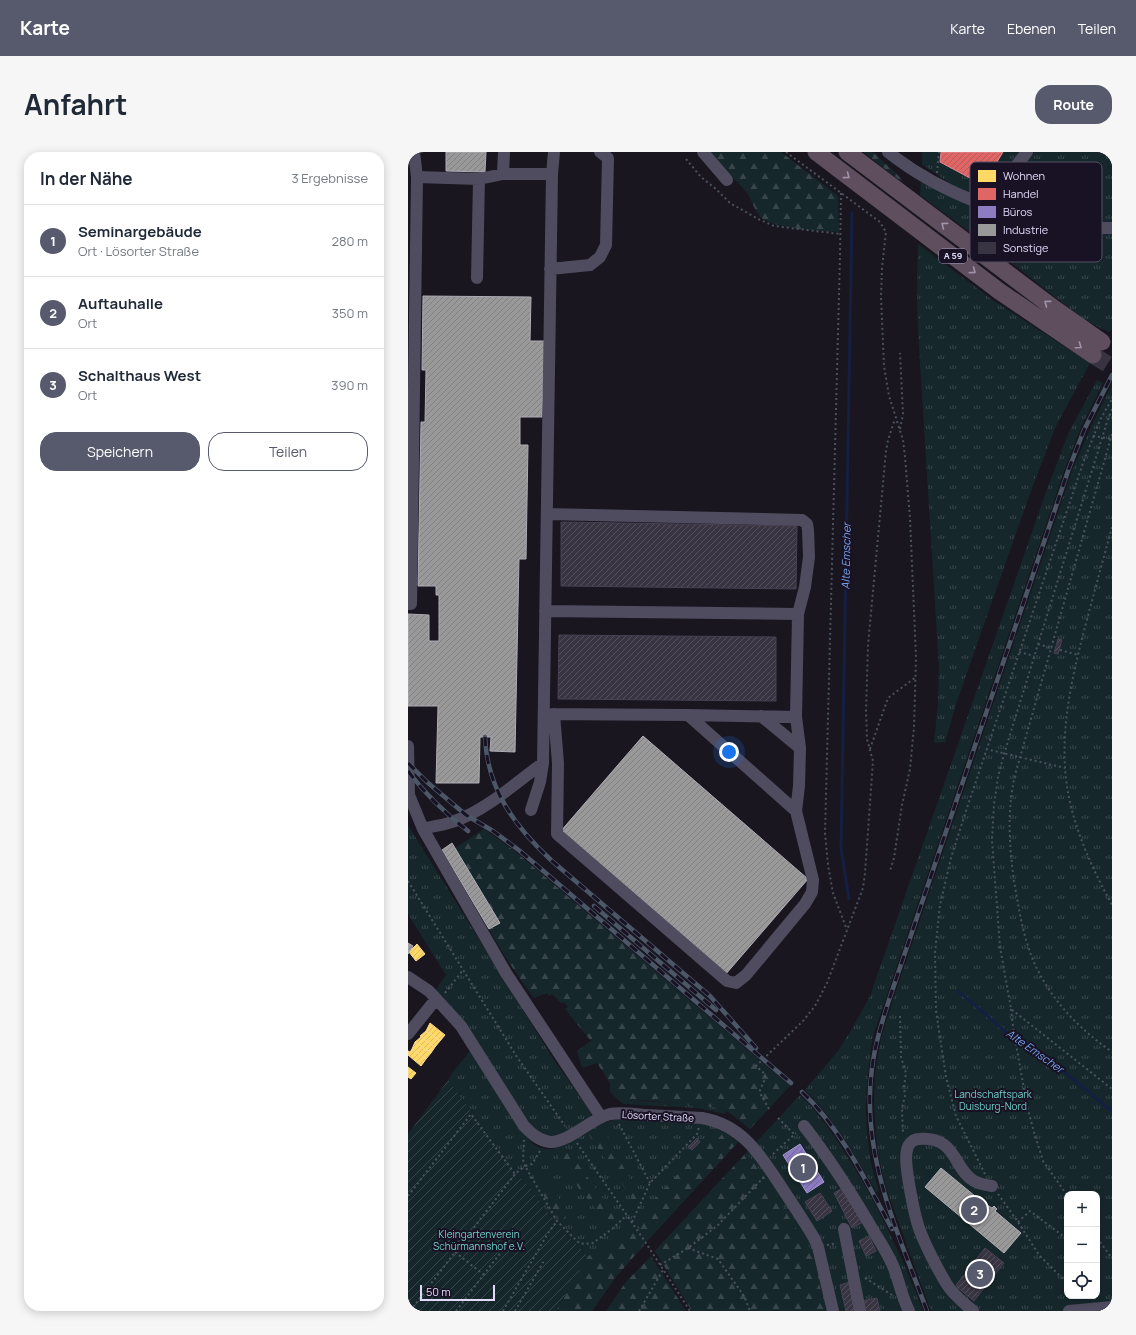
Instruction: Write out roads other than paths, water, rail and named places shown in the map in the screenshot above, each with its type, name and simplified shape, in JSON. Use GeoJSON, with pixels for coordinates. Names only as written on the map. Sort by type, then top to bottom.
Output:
{"type":"FeatureCollection","features":[{"type":"Feature","properties":{"kind":"highway","name":"A 59"},"geometry":{"type":"LineString","coordinates":[[816,152],[999,291],[1097,349],[1044,300],[993,262]]}},
{"type":"Feature","properties":{"kind":"highway","name":"A 59"},"geometry":{"type":"LineString","coordinates":[[847,152],[970,244]]}},
{"type":"Feature","properties":{"kind":"street"},"geometry":{"type":"LineString","coordinates":[[408,604],[411,604],[417,177],[414,152]]}},
{"type":"Feature","properties":{"kind":"street"},"geometry":{"type":"LineString","coordinates":[[503,174],[504,152]]}},
{"type":"Feature","properties":{"kind":"street"},"geometry":{"type":"LineString","coordinates":[[547,514],[802,520],[807,524],[809,557],[805,588],[798,614],[796,717],[800,748],[799,786],[796,811],[813,880],[812,892],[805,904],[746,975],[736,982],[727,981],[557,834],[558,763],[549,714],[545,611],[550,269],[552,174],[554,152]]}},
{"type":"Feature","properties":{"kind":"street"},"geometry":{"type":"LineString","coordinates":[[550,269],[590,265],[600,257],[606,245],[608,158],[600,152]]}},
{"type":"Feature","properties":{"kind":"street"},"geometry":{"type":"LineString","coordinates":[[703,152],[727,180]]}},
{"type":"Feature","properties":{"kind":"street"},"geometry":{"type":"LineString","coordinates":[[888,152],[903,164],[921,175],[970,199]]}},
{"type":"Feature","properties":{"kind":"street"},"geometry":{"type":"LineString","coordinates":[[1019,162],[1027,152]]}},
{"type":"Feature","properties":{"kind":"street"},"geometry":{"type":"LineString","coordinates":[[417,177],[479,179],[503,174],[552,174]]}},
{"type":"Feature","properties":{"kind":"street"},"geometry":{"type":"LineString","coordinates":[[477,278],[479,179]]}},
{"type":"Feature","properties":{"kind":"street"},"geometry":{"type":"LineString","coordinates":[[1102,228],[1112,228]]}},
{"type":"Feature","properties":{"kind":"street"},"geometry":{"type":"LineString","coordinates":[[545,611],[798,614]]}},
{"type":"Feature","properties":{"kind":"street"},"geometry":{"type":"LineString","coordinates":[[549,714],[796,717]]}},
{"type":"Feature","properties":{"kind":"street"},"geometry":{"type":"LineString","coordinates":[[531,810],[540,782],[549,714]]}},
{"type":"Feature","properties":{"kind":"street"},"geometry":{"type":"LineString","coordinates":[[688,715],[796,811]]}},
{"type":"Feature","properties":{"kind":"street"},"geometry":{"type":"LineString","coordinates":[[761,716],[800,748]]}},
{"type":"Feature","properties":{"kind":"street"},"geometry":{"type":"LineString","coordinates":[[408,746],[409,794],[422,829],[524,1002],[601,1117]]}},
{"type":"Feature","properties":{"kind":"street"},"geometry":{"type":"LineString","coordinates":[[422,829],[455,821],[465,816],[500,795],[543,763]]}},
{"type":"Feature","properties":{"kind":"street","name":"Lösorter Straße"},"geometry":{"type":"LineString","coordinates":[[408,977],[439,997],[462,1026],[524,1126],[534,1136],[550,1142],[561,1140],[601,1117],[623,1113],[713,1120],[730,1127],[743,1137],[753,1146],[808,1227],[818,1247],[833,1311]]}},
{"type":"Feature","properties":{"kind":"street"},"geometry":{"type":"LineString","coordinates":[[408,1034],[439,997]]}},
{"type":"Feature","properties":{"kind":"street"},"geometry":{"type":"LineString","coordinates":[[804,1126],[823,1150],[847,1186],[874,1232],[895,1270],[902,1298],[909,1311]]}},
{"type":"Feature","properties":{"kind":"street"},"geometry":{"type":"LineString","coordinates":[[973,1311],[956,1296],[947,1284],[927,1248],[919,1229],[906,1165],[907,1149],[909,1144],[914,1140],[919,1139],[940,1142],[952,1152],[963,1170],[973,1181],[992,1186]]}},
{"type":"Feature","properties":{"kind":"street"},"geometry":{"type":"LineString","coordinates":[[844,1229],[860,1311]]}},
{"type":"Feature","properties":{"kind":"street"},"geometry":{"type":"LineString","coordinates":[[1069,1311],[1112,1307]]}},
{"type":"Feature","properties":{"kind":"waterway","name":"Alte Emscher"},"geometry":{"type":"LineString","coordinates":[[849,899],[841,849],[852,213]]}},
{"type":"Feature","properties":{"kind":"waterway","name":"Alte Emscher"},"geometry":{"type":"LineString","coordinates":[[958,991],[1006,1032],[1041,1053],[1112,1111]]}},
{"type":"Feature","properties":{"kind":"tunnel"},"geometry":{"type":"LineString","coordinates":[[1093,355],[1112,367]]}},
{"type":"Feature","properties":{"kind":"railway"},"geometry":{"type":"LineString","coordinates":[[927,1311],[904,1252],[884,1192],[876,1162],[871,1131],[870,1100],[875,1050],[889,1000],[1068,471],[1084,430],[1112,375]]}},
{"type":"Feature","properties":{"kind":"railway"},"geometry":{"type":"LineString","coordinates":[[485,737],[491,774],[497,790],[505,806],[526,835],[552,861],[710,996],[756,1048]]}},
{"type":"Feature","properties":{"kind":"railway"},"geometry":{"type":"LineString","coordinates":[[408,763],[427,782],[466,815],[493,831],[520,851],[791,1083]]}},
{"type":"Feature","properties":{"kind":"railway"},"geometry":{"type":"LineString","coordinates":[[408,771],[421,788],[468,831]]}},
{"type":"Feature","properties":{"kind":"railway"},"geometry":{"type":"LineString","coordinates":[[594,906],[716,1010]]}},
{"type":"Feature","properties":{"kind":"railway"},"geometry":{"type":"LineString","coordinates":[[802,1092],[841,1139],[863,1175],[892,1229]]}},
{"type":"Feature","properties":{"kind":"place","name":"Seminargebäude"},"geometry":{"type":"Point","coordinates":[803,1168]}},
{"type":"Feature","properties":{"kind":"place","name":"Auftauhalle"},"geometry":{"type":"Point","coordinates":[974,1210]}},
{"type":"Feature","properties":{"kind":"place","name":"Schalthaus West"},"geometry":{"type":"Point","coordinates":[980,1274]}},
{"type":"Feature","properties":{"kind":"park label","name":"Landschaftspark Duisburg-Nord"},"geometry":{"type":"Point","coordinates":[993,1100]}},
{"type":"Feature","properties":{"kind":"park label","name":"Kleingartenverein Schürmannshof e.V."},"geometry":{"type":"Point","coordinates":[479,1240]}}]}
